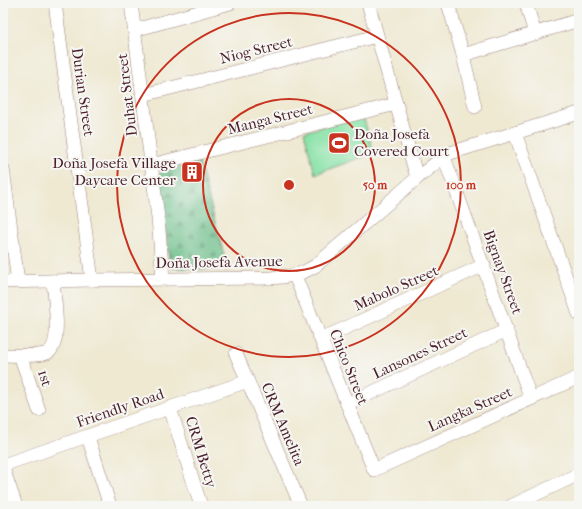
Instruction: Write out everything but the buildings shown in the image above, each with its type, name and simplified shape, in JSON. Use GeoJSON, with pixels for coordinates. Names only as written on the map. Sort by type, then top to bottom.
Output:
{"type":"FeatureCollection","features":[{"type":"Feature","properties":{"kind":"street","name":"Durian Street"},"geometry":{"type":"LineString","coordinates":[[55,3],[92,280]]}},
{"type":"Feature","properties":{"kind":"street","name":"Duhat Street"},"geometry":{"type":"LineString","coordinates":[[131,3],[158,218],[163,279]]}},
{"type":"Feature","properties":{"kind":"street"},"geometry":{"type":"LineString","coordinates":[[135,30],[230,3]]}},
{"type":"Feature","properties":{"kind":"street"},"geometry":{"type":"LineString","coordinates":[[368,3],[417,178]]}},
{"type":"Feature","properties":{"kind":"street"},"geometry":{"type":"LineString","coordinates":[[448,3],[464,55],[475,107]]}},
{"type":"Feature","properties":{"kind":"street"},"geometry":{"type":"LineString","coordinates":[[526,3],[535,34]]}},
{"type":"Feature","properties":{"kind":"street"},"geometry":{"type":"LineString","coordinates":[[464,55],[579,20]]}},
{"type":"Feature","properties":{"kind":"street","name":"Niog Street"},"geometry":{"type":"LineString","coordinates":[[143,95],[378,36]]}},
{"type":"Feature","properties":{"kind":"street","name":"Manga Street"},"geometry":{"type":"LineString","coordinates":[[151,165],[396,104]]}},
{"type":"Feature","properties":{"kind":"street","name":"Doña Josefa Avenue"},"geometry":{"type":"LineString","coordinates":[[3,282],[271,278],[295,276],[315,266],[447,154],[579,114]]}},
{"type":"Feature","properties":{"kind":"street"},"geometry":{"type":"LineString","coordinates":[[515,133],[579,314]]}},
{"type":"Feature","properties":{"kind":"street","name":"Bignay Street"},"geometry":{"type":"LineString","coordinates":[[444,157],[531,399]]}},
{"type":"Feature","properties":{"kind":"street"},"geometry":{"type":"LineString","coordinates":[[3,169],[18,282]]}},
{"type":"Feature","properties":{"kind":"street","name":"Mabolo Street"},"geometry":{"type":"LineString","coordinates":[[321,339],[484,266]]}},
{"type":"Feature","properties":{"kind":"street","name":"Chico Street"},"geometry":{"type":"LineString","coordinates":[[295,276],[374,470]]}},
{"type":"Feature","properties":{"kind":"street"},"geometry":{"type":"LineString","coordinates":[[3,356],[47,353],[53,347],[56,336],[53,281]]}},
{"type":"Feature","properties":{"kind":"street","name":"Lansones Street"},"geometry":{"type":"LineString","coordinates":[[347,404],[507,330]]}},
{"type":"Feature","properties":{"kind":"street","name":"CRM Amelita"},"geometry":{"type":"LineString","coordinates":[[236,354],[301,506]]}},
{"type":"Feature","properties":{"kind":"street","name":"1st"},"geometry":{"type":"LineString","coordinates":[[20,355],[39,410]]}},
{"type":"Feature","properties":{"kind":"street","name":"Langka Street"},"geometry":{"type":"LineString","coordinates":[[374,470],[579,377]]}},
{"type":"Feature","properties":{"kind":"street","name":"Friendly Road"},"geometry":{"type":"LineString","coordinates":[[3,467],[41,451],[248,381]]}},
{"type":"Feature","properties":{"kind":"street","name":"CRM Betty"},"geometry":{"type":"LineString","coordinates":[[170,408],[201,506]]}},
{"type":"Feature","properties":{"kind":"street"},"geometry":{"type":"LineString","coordinates":[[88,436],[110,506]]}},
{"type":"Feature","properties":{"kind":"street"},"geometry":{"type":"LineString","coordinates":[[3,467],[16,506]]}},
{"type":"Feature","properties":{"kind":"street"},"geometry":{"type":"LineString","coordinates":[[511,506],[579,474]]}},
{"type":"Feature","properties":{"kind":"green space","name":"Doña Josefa Covered Court"},"geometry":{"type":"Polygon","coordinates":[[[363,116],[374,153],[315,174],[304,132],[363,116]]]}},
{"type":"Feature","properties":{"kind":"green space"},"geometry":{"type":"Polygon","coordinates":[[[199,161],[228,270],[170,268],[159,174],[163,171],[199,161]]]}},
{"type":"Feature","properties":{"kind":"place","name":"Doña Josefa Covered Court"},"geometry":{"type":"Point","coordinates":[339,143]}},
{"type":"Feature","properties":{"kind":"place","name":"Doña Josefa Village Daycare Center"},"geometry":{"type":"Point","coordinates":[192,172]}}]}
